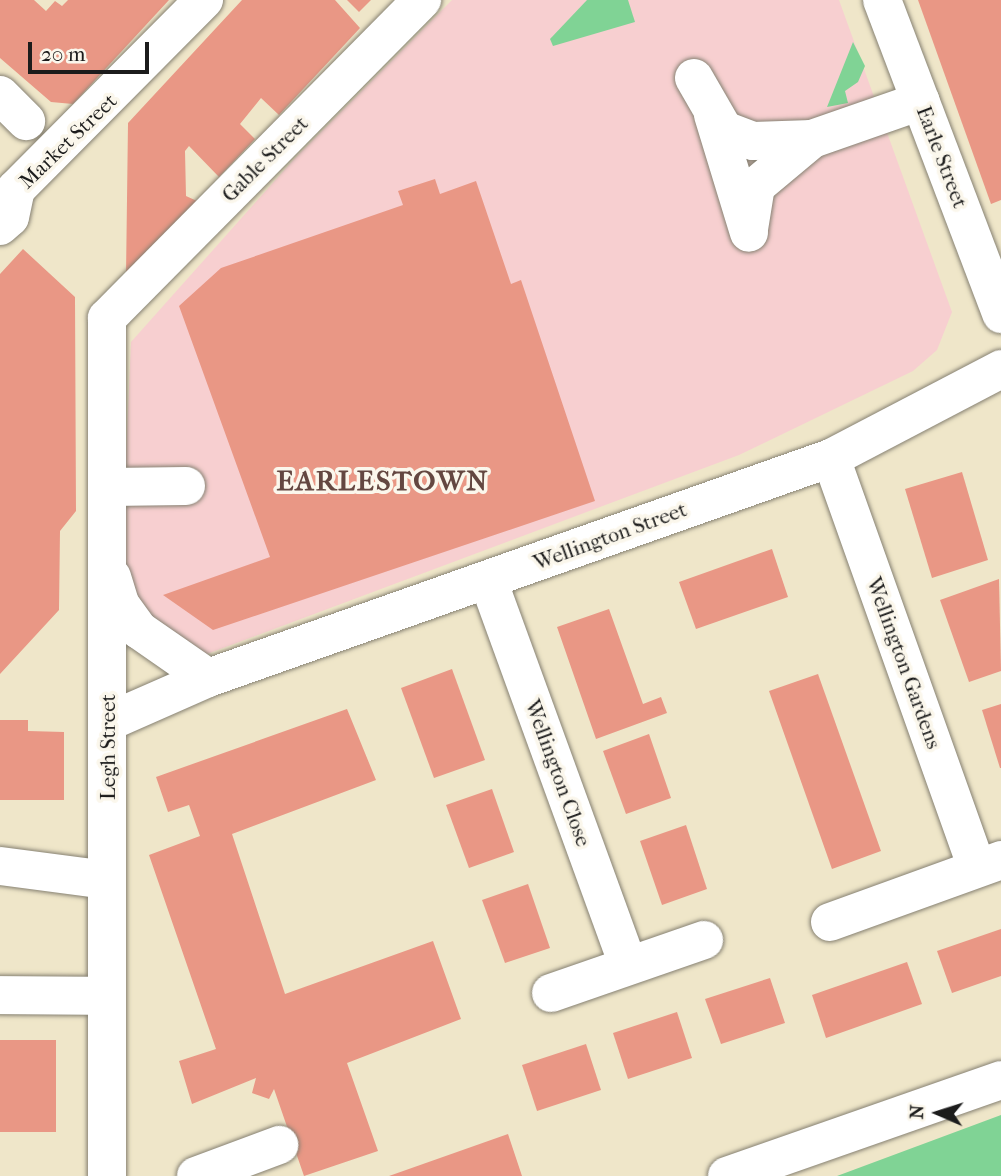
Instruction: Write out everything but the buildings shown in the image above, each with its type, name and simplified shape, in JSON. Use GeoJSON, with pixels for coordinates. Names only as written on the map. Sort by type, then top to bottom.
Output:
{"type":"FeatureCollection","features":[{"type":"Feature","properties":{"kind":"street","name":"Market Street"},"geometry":{"type":"LineString","coordinates":[[0,226],[10,217],[16,189],[204,0]]}},
{"type":"Feature","properties":{"kind":"street","name":"Gable Street"},"geometry":{"type":"LineString","coordinates":[[107,318],[422,0]]}},
{"type":"Feature","properties":{"kind":"street","name":"Earle Street"},"geometry":{"type":"LineString","coordinates":[[882,0],[1001,314]]}},
{"type":"Feature","properties":{"kind":"street"},"geometry":{"type":"LineString","coordinates":[[694,78],[724,130],[753,141],[812,139],[921,101]]}},
{"type":"Feature","properties":{"kind":"street"},"geometry":{"type":"LineString","coordinates":[[713,115],[749,233],[756,186],[812,139]]}},
{"type":"Feature","properties":{"kind":"street","name":"Legh Street"},"geometry":{"type":"LineString","coordinates":[[107,318],[110,487],[105,996],[107,1176]]}},
{"type":"Feature","properties":{"kind":"street","name":"Wellington Street"},"geometry":{"type":"LineString","coordinates":[[108,722],[208,678],[831,458],[1001,369]]}},
{"type":"Feature","properties":{"kind":"street","name":"Wellington Gardens"},"geometry":{"type":"LineString","coordinates":[[831,458],[989,864],[831,922]]}},
{"type":"Feature","properties":{"kind":"street"},"geometry":{"type":"LineString","coordinates":[[110,487],[186,486]]}},
{"type":"Feature","properties":{"kind":"street"},"geometry":{"type":"LineString","coordinates":[[108,564],[120,604],[139,630],[208,678]]}},
{"type":"Feature","properties":{"kind":"street","name":"Wellington Close"},"geometry":{"type":"LineString","coordinates":[[488,580],[628,964]]}},
{"type":"Feature","properties":{"kind":"street"},"geometry":{"type":"LineString","coordinates":[[0,866],[106,880]]}},
{"type":"Feature","properties":{"kind":"street"},"geometry":{"type":"LineString","coordinates":[[551,993],[628,964],[704,940]]}},
{"type":"Feature","properties":{"kind":"street"},"geometry":{"type":"LineString","coordinates":[[0,995],[105,996]]}},
{"type":"Feature","properties":{"kind":"street"},"geometry":{"type":"LineString","coordinates":[[727,1176],[1001,1080]]}},
{"type":"Feature","properties":{"kind":"street"},"geometry":{"type":"LineString","coordinates":[[196,1176],[279,1145]]}},
{"type":"Feature","properties":{"kind":"shaded area"},"geometry":{"type":"Polygon","coordinates":[[[452,0],[839,0],[952,312],[937,350],[913,371],[739,455],[207,654],[174,643],[120,593],[131,342],[295,158],[452,0]]]}},
{"type":"Feature","properties":{"kind":"green space"},"geometry":{"type":"Polygon","coordinates":[[[587,0],[628,0],[635,22],[553,46],[550,39],[587,0]]]}},
{"type":"Feature","properties":{"kind":"green space"},"geometry":{"type":"Polygon","coordinates":[[[853,42],[865,66],[858,82],[845,91],[848,103],[827,107],[853,42]]]}},
{"type":"Feature","properties":{"kind":"green space"},"geometry":{"type":"Polygon","coordinates":[[[1001,1115],[1001,1176],[837,1176],[1001,1115]]]}},
{"type":"Feature","properties":{"kind":"district","name":"EARLESTOWN"},"geometry":{"type":"Point","coordinates":[383,481]}}]}
